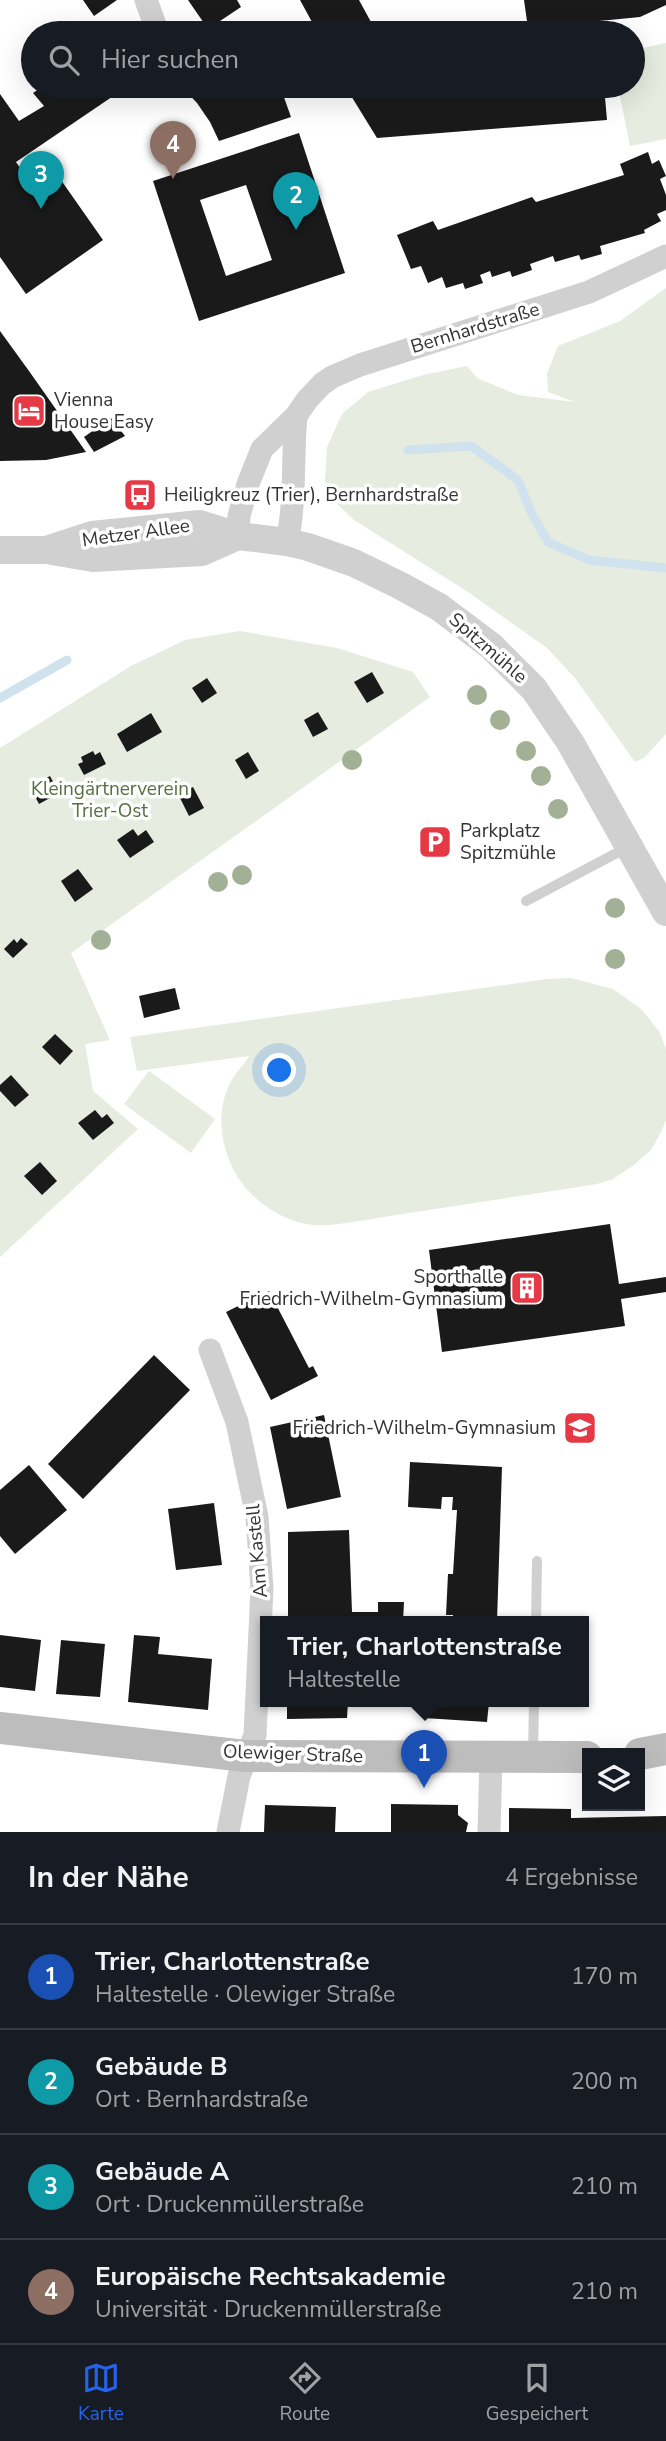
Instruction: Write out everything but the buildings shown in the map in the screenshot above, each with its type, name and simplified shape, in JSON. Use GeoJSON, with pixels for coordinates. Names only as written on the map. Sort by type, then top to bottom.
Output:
{"type":"FeatureCollection","features":[{"type":"Feature","properties":{"kind":"main road","name":"Olewiger Straße"},"geometry":{"type":"LineString","coordinates":[[0,1728],[245,1756],[582,1757]]}},
{"type":"Feature","properties":{"kind":"main road"},"geometry":{"type":"LineString","coordinates":[[645,1753],[666,1749]]}},
{"type":"Feature","properties":{"kind":"street"},"geometry":{"type":"LineString","coordinates":[[146,0],[154,21]]}},
{"type":"Feature","properties":{"kind":"street","name":"Bernhardstraße"},"geometry":{"type":"LineString","coordinates":[[238,536],[239,516],[262,449],[296,416],[312,394],[332,377],[589,292],[666,256]]}},
{"type":"Feature","properties":{"kind":"street"},"geometry":{"type":"LineString","coordinates":[[287,542],[294,511],[293,450],[296,416]]}},
{"type":"Feature","properties":{"kind":"street","name":"Spitzmühle"},"geometry":{"type":"LineString","coordinates":[[238,536],[287,542],[334,556],[380,575],[439,607],[491,646],[522,675],[550,710],[666,912]]}},
{"type":"Feature","properties":{"kind":"street","name":"Metzer Allee"},"geometry":{"type":"LineString","coordinates":[[0,550],[46,550],[93,558],[202,552],[238,536]]}},
{"type":"Feature","properties":{"kind":"street","name":"Am Kastell"},"geometry":{"type":"LineString","coordinates":[[210,1350],[237,1422],[257,1517],[261,1616]]}},
{"type":"Feature","properties":{"kind":"street","name":"Am Kastell"},"geometry":{"type":"LineString","coordinates":[[228,1832],[239,1776],[255,1735],[260,1658]]}},
{"type":"Feature","properties":{"kind":"street"},"geometry":{"type":"LineString","coordinates":[[489,1832],[491,1757]]}},
{"type":"Feature","properties":{"kind":"lane"},"geometry":{"type":"LineString","coordinates":[[526,901],[628,847]]}},
{"type":"Feature","properties":{"kind":"lane"},"geometry":{"type":"LineString","coordinates":[[536,1616],[537,1561]]}},
{"type":"Feature","properties":{"kind":"lane"},"geometry":{"type":"LineString","coordinates":[[532,1758],[534,1707]]}},
{"type":"Feature","properties":{"kind":"green space"},"geometry":{"type":"Polygon","coordinates":[[[666,43],[666,139],[630,146],[620,98],[645,98],[645,47],[666,43]]]}},
{"type":"Feature","properties":{"kind":"green space"},"geometry":{"type":"Polygon","coordinates":[[[666,288],[666,734],[644,758],[635,762],[575,678],[547,648],[465,590],[354,520],[329,496],[325,481],[327,447],[342,414],[368,392],[423,375],[467,366],[477,378],[518,395],[575,402],[548,392],[547,373],[558,346],[620,321],[666,288]]]}},
{"type":"Feature","properties":{"kind":"green space","name":"Kleingärtnerverein Trier-Ost"},"geometry":{"type":"Polygon","coordinates":[[[240,631],[337,648],[413,672],[430,697],[71,953],[110,1040],[85,1044],[93,1091],[138,1129],[0,1257],[0,748],[131,666],[185,640],[240,631]]]}},
{"type":"Feature","properties":{"kind":"green space"},"geometry":{"type":"Polygon","coordinates":[[[571,978],[613,989],[641,1009],[659,1031],[666,1049],[666,1120],[651,1150],[613,1179],[597,1184],[344,1223],[313,1225],[289,1219],[266,1206],[239,1180],[228,1158],[221,1123],[228,1089],[249,1056],[137,1071],[130,1037],[547,979],[571,978]]]}},
{"type":"Feature","properties":{"kind":"green space"},"geometry":{"type":"Polygon","coordinates":[[[149,1071],[215,1119],[191,1153],[124,1104],[149,1071]]]}},
{"type":"Feature","properties":{"kind":"waterway"},"geometry":{"type":"LineString","coordinates":[[408,450],[471,446],[518,480],[532,514],[548,542],[589,560],[666,568]]}},
{"type":"Feature","properties":{"kind":"waterway"},"geometry":{"type":"LineString","coordinates":[[0,698],[67,660]]}},
{"type":"Feature","properties":{"kind":"place","name":"Europäische Rechtsakademie"},"geometry":{"type":"Point","coordinates":[173,179]}},
{"type":"Feature","properties":{"kind":"place","name":"Gebäude A"},"geometry":{"type":"Point","coordinates":[41,209]}},
{"type":"Feature","properties":{"kind":"place","name":"Gebäude B"},"geometry":{"type":"Point","coordinates":[296,230]}},
{"type":"Feature","properties":{"kind":"place","name":"Vienna House Easy"},"geometry":{"type":"Point","coordinates":[29,411]}},
{"type":"Feature","properties":{"kind":"place","name":"Heiligkreuz (Trier), Bernhardstraße"},"geometry":{"type":"Point","coordinates":[140,495]}},
{"type":"Feature","properties":{"kind":"place","name":"Parkplatz Spitzmühle"},"geometry":{"type":"Point","coordinates":[435,842]}},
{"type":"Feature","properties":{"kind":"place","name":"Sporthalle Friedrich-Wilhelm-Gymnasium"},"geometry":{"type":"Point","coordinates":[527,1288]}},
{"type":"Feature","properties":{"kind":"place","name":"Friedrich-Wilhelm-Gymnasium"},"geometry":{"type":"Point","coordinates":[580,1428]}},
{"type":"Feature","properties":{"kind":"place","name":"Trier, Charlottenstraße"},"geometry":{"type":"Point","coordinates":[424,1788]}}]}
